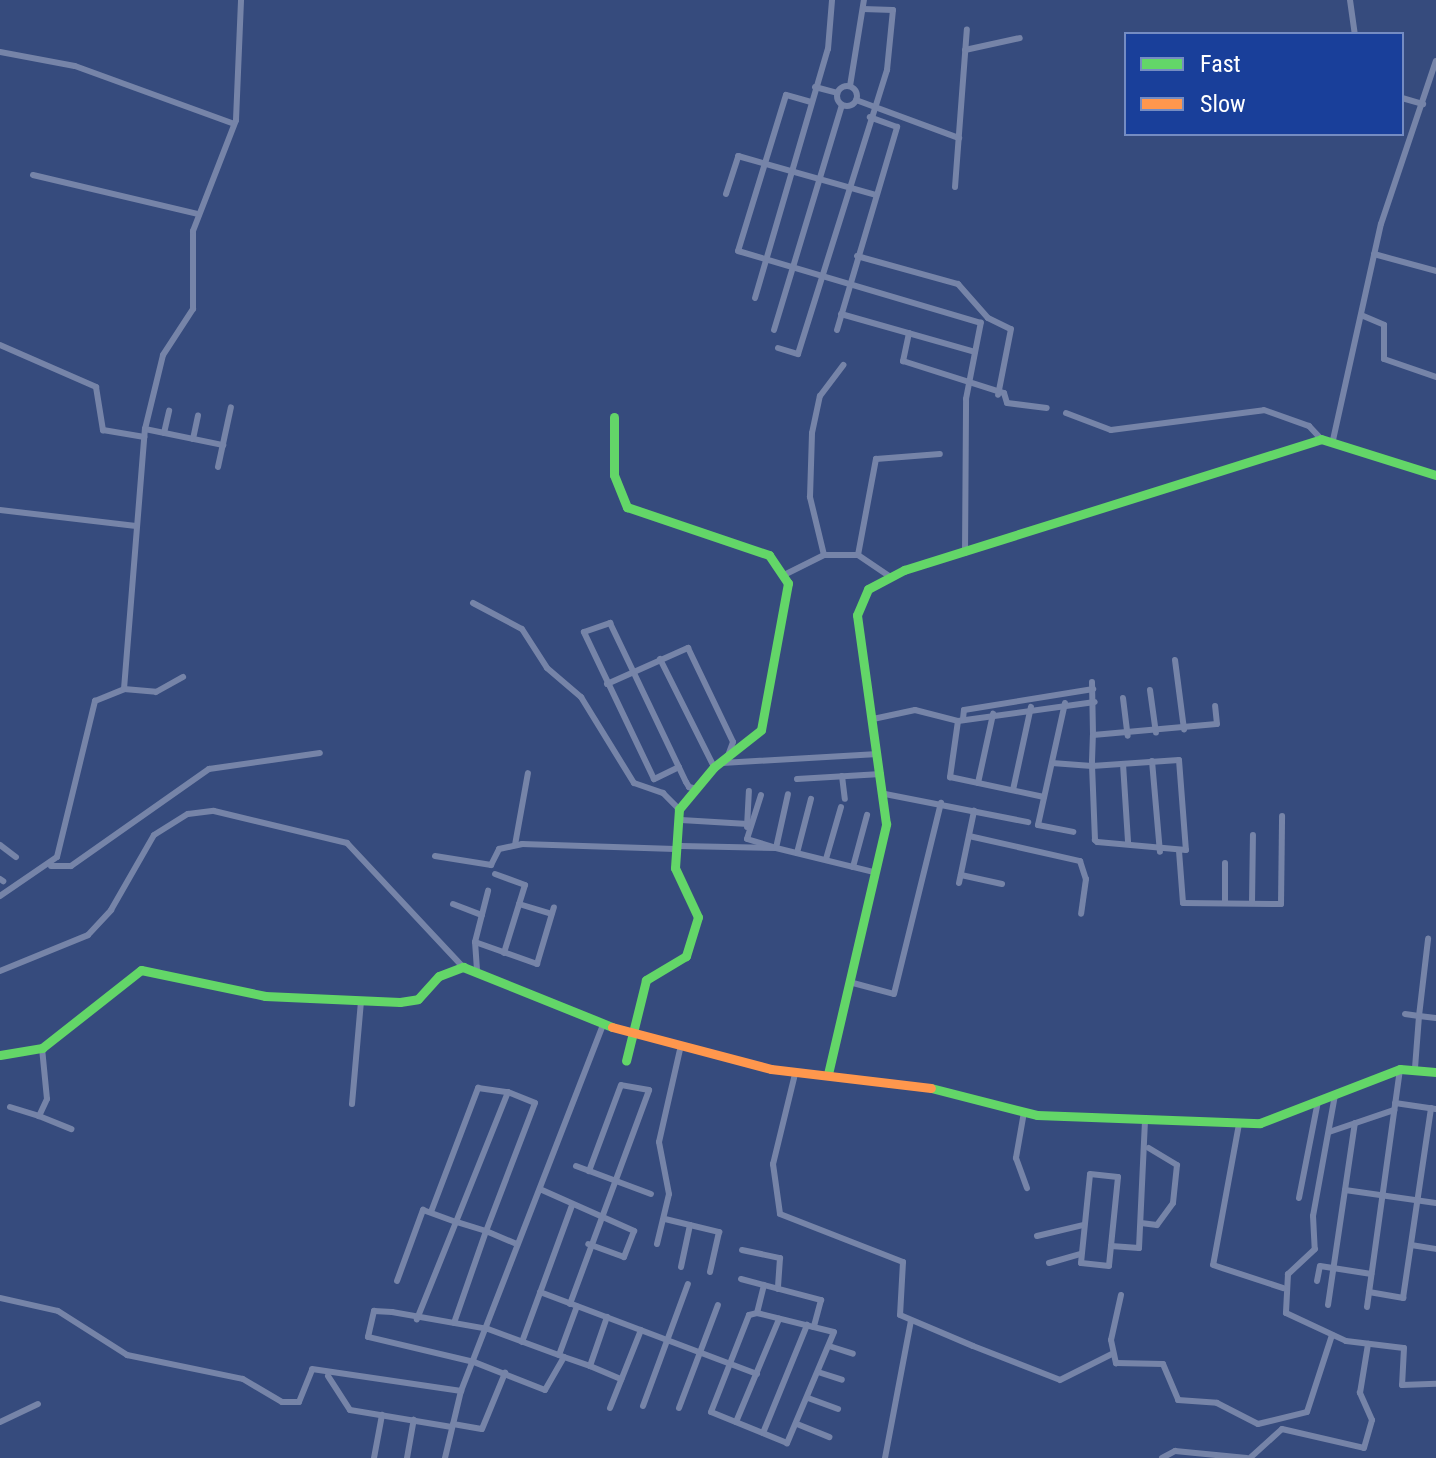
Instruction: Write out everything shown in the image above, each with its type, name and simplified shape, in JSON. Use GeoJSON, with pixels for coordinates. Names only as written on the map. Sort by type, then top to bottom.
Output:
{"type":"FeatureCollection","features":[{"type":"Feature","properties":{"kind":"street"},"geometry":{"type":"LineString","coordinates":[[124,689],[144,433],[163,355],[193,309],[198,214],[234,124],[241,0]]}},
{"type":"Feature","properties":{"kind":"street"},"geometry":{"type":"LineString","coordinates":[[755,298],[815,87],[832,0]]}},
{"type":"Feature","properties":{"kind":"street"},"geometry":{"type":"LineString","coordinates":[[856,100],[850,86],[864,0]]}},
{"type":"Feature","properties":{"kind":"street"},"geometry":{"type":"LineString","coordinates":[[1350,0],[1355,32]]}},
{"type":"Feature","properties":{"kind":"street"},"geometry":{"type":"LineString","coordinates":[[778,348],[798,354],[846,187],[887,70],[893,10],[863,9]]}},
{"type":"Feature","properties":{"kind":"street"},"geometry":{"type":"LineString","coordinates":[[955,187],[967,29]]}},
{"type":"Feature","properties":{"kind":"street"},"geometry":{"type":"LineString","coordinates":[[965,50],[1020,38]]}},
{"type":"Feature","properties":{"kind":"street"},"geometry":{"type":"LineString","coordinates":[[0,52],[75,66],[234,124]]}},
{"type":"Feature","properties":{"kind":"street"},"geometry":{"type":"LineString","coordinates":[[1333,440],[1374,254],[1436,61]]}},
{"type":"Feature","properties":{"kind":"street"},"geometry":{"type":"LineString","coordinates":[[815,87],[837,93],[850,86]]}},
{"type":"Feature","properties":{"kind":"street"},"geometry":{"type":"LineString","coordinates":[[774,330],[842,105],[837,93]]}},
{"type":"Feature","properties":{"kind":"street"},"geometry":{"type":"LineString","coordinates":[[811,102],[786,95],[738,251],[981,323]]}},
{"type":"Feature","properties":{"kind":"street"},"geometry":{"type":"LineString","coordinates":[[1404,99],[1423,104]]}},
{"type":"Feature","properties":{"kind":"street"},"geometry":{"type":"LineString","coordinates":[[842,105],[856,100],[874,105],[959,138]]}},
{"type":"Feature","properties":{"kind":"street"},"geometry":{"type":"LineString","coordinates":[[837,330],[897,127],[870,117]]}},
{"type":"Feature","properties":{"kind":"street"},"geometry":{"type":"LineString","coordinates":[[726,194],[738,156],[876,195]]}},
{"type":"Feature","properties":{"kind":"street"},"geometry":{"type":"LineString","coordinates":[[33,175],[198,214]]}},
{"type":"Feature","properties":{"kind":"street"},"geometry":{"type":"LineString","coordinates":[[1374,254],[1436,271]]}},
{"type":"Feature","properties":{"kind":"street"},"geometry":{"type":"LineString","coordinates":[[857,256],[958,284],[984,314],[1011,329],[998,395]]}},
{"type":"Feature","properties":{"kind":"street"},"geometry":{"type":"LineString","coordinates":[[841,314],[975,352]]}},
{"type":"Feature","properties":{"kind":"street"},"geometry":{"type":"LineString","coordinates":[[965,553],[969,381],[984,314]]}},
{"type":"Feature","properties":{"kind":"street"},"geometry":{"type":"LineString","coordinates":[[1361,315],[1384,325],[1384,359],[1436,377]]}},
{"type":"Feature","properties":{"kind":"street"},"geometry":{"type":"LineString","coordinates":[[909,333],[903,361],[969,381],[998,395],[1007,403],[1047,408]]}},
{"type":"Feature","properties":{"kind":"street"},"geometry":{"type":"LineString","coordinates":[[0,345],[93,384],[103,430],[164,433],[223,445]]}},
{"type":"Feature","properties":{"kind":"street"},"geometry":{"type":"LineString","coordinates":[[824,555],[810,497],[812,433],[820,396],[843,365]]}},
{"type":"Feature","properties":{"kind":"street"},"geometry":{"type":"LineString","coordinates":[[218,467],[231,407]]}},
{"type":"Feature","properties":{"kind":"street"},"geometry":{"type":"LineString","coordinates":[[1066,413],[1111,430],[1264,410],[1309,426],[1321,439]]}},
{"type":"Feature","properties":{"kind":"street"},"geometry":{"type":"LineString","coordinates":[[164,433],[169,411]]}},
{"type":"Feature","properties":{"kind":"street"},"geometry":{"type":"LineString","coordinates":[[193,439],[198,416]]}},
{"type":"Feature","properties":{"kind":"street"},"geometry":{"type":"LineString","coordinates":[[614,417],[614,475],[627,507],[769,555],[786,574]]}},
{"type":"Feature","properties":{"kind":"street"},"geometry":{"type":"LineString","coordinates":[[828,1074],[853,983],[885,794],[857,615],[868,589],[889,576],[1321,439],[1333,440],[1436,475]]}},
{"type":"Feature","properties":{"kind":"street"},"geometry":{"type":"LineString","coordinates":[[858,555],[876,459],[940,454]]}},
{"type":"Feature","properties":{"kind":"street"},"geometry":{"type":"LineString","coordinates":[[0,510],[136,526]]}},
{"type":"Feature","properties":{"kind":"street"},"geometry":{"type":"LineString","coordinates":[[786,574],[824,555],[858,555],[889,576]]}},
{"type":"Feature","properties":{"kind":"street"},"geometry":{"type":"LineString","coordinates":[[720,763],[761,730],[786,574]]}},
{"type":"Feature","properties":{"kind":"street"},"geometry":{"type":"LineString","coordinates":[[473,603],[522,629],[547,668],[581,697],[634,783],[663,793],[680,815],[748,824]]}},
{"type":"Feature","properties":{"kind":"street"},"geometry":{"type":"LineString","coordinates":[[679,767],[654,779],[584,632],[610,623],[689,787],[700,790]]}},
{"type":"Feature","properties":{"kind":"street"},"geometry":{"type":"LineString","coordinates":[[607,684],[688,648],[733,742],[680,815],[679,887],[698,917],[686,956],[646,980],[626,1061]]}},
{"type":"Feature","properties":{"kind":"street"},"geometry":{"type":"LineString","coordinates":[[660,659],[720,763]]}},
{"type":"Feature","properties":{"kind":"street"},"geometry":{"type":"LineString","coordinates":[[1175,660],[1184,729]]}},
{"type":"Feature","properties":{"kind":"street"},"geometry":{"type":"LineString","coordinates":[[51,866],[70,816],[85,722],[97,698],[124,689],[156,692],[183,677]]}},
{"type":"Feature","properties":{"kind":"street"},"geometry":{"type":"LineString","coordinates":[[1044,797],[948,774],[964,710],[1093,686],[1092,766],[1095,840],[1128,842],[1160,852],[1187,849],[1180,760],[1092,766],[1052,763]]}},
{"type":"Feature","properties":{"kind":"street"},"geometry":{"type":"LineString","coordinates":[[1150,690],[1156,733]]}},
{"type":"Feature","properties":{"kind":"street"},"geometry":{"type":"LineString","coordinates":[[1123,698],[1128,736]]}},
{"type":"Feature","properties":{"kind":"street"},"geometry":{"type":"LineString","coordinates":[[873,719],[915,710],[961,720],[1031,707],[1095,702]]}},
{"type":"Feature","properties":{"kind":"street"},"geometry":{"type":"LineString","coordinates":[[1065,703],[1038,825],[1073,832]]}},
{"type":"Feature","properties":{"kind":"street"},"geometry":{"type":"LineString","coordinates":[[1093,735],[1128,736],[1217,724],[1215,706]]}},
{"type":"Feature","properties":{"kind":"street"},"geometry":{"type":"LineString","coordinates":[[1013,790],[1031,707]]}},
{"type":"Feature","properties":{"kind":"street"},"geometry":{"type":"LineString","coordinates":[[974,708],[975,717]]}},
{"type":"Feature","properties":{"kind":"street"},"geometry":{"type":"LineString","coordinates":[[978,783],[993,714]]}},
{"type":"Feature","properties":{"kind":"street"},"geometry":{"type":"LineString","coordinates":[[0,896],[51,866],[71,866],[209,769],[320,753]]}},
{"type":"Feature","properties":{"kind":"street"},"geometry":{"type":"LineString","coordinates":[[720,763],[878,754]]}},
{"type":"Feature","properties":{"kind":"street"},"geometry":{"type":"LineString","coordinates":[[1152,761],[1160,852]]}},
{"type":"Feature","properties":{"kind":"street"},"geometry":{"type":"LineString","coordinates":[[1123,764],[1128,842]]}},
{"type":"Feature","properties":{"kind":"street"},"geometry":{"type":"LineString","coordinates":[[515,845],[528,773]]}},
{"type":"Feature","properties":{"kind":"street"},"geometry":{"type":"LineString","coordinates":[[797,779],[881,774]]}},
{"type":"Feature","properties":{"kind":"street"},"geometry":{"type":"LineString","coordinates":[[842,776],[845,799]]}},
{"type":"Feature","properties":{"kind":"street"},"geometry":{"type":"LineString","coordinates":[[738,796],[748,794],[747,850]]}},
{"type":"Feature","properties":{"kind":"street"},"geometry":{"type":"LineString","coordinates":[[776,848],[788,794]]}},
{"type":"Feature","properties":{"kind":"street"},"geometry":{"type":"LineString","coordinates":[[885,794],[1028,822]]}},
{"type":"Feature","properties":{"kind":"street"},"geometry":{"type":"LineString","coordinates":[[747,839],[761,795]]}},
{"type":"Feature","properties":{"kind":"street"},"geometry":{"type":"LineString","coordinates":[[797,853],[811,799]]}},
{"type":"Feature","properties":{"kind":"street"},"geometry":{"type":"LineString","coordinates":[[853,983],[894,994],[941,803]]}},
{"type":"Feature","properties":{"kind":"street"},"geometry":{"type":"LineString","coordinates":[[826,859],[841,807]]}},
{"type":"Feature","properties":{"kind":"street"},"geometry":{"type":"LineString","coordinates":[[0,971],[88,935],[111,910],[154,835],[188,814],[214,811],[347,843],[463,967],[477,970],[603,1024],[795,1074],[907,1082],[1024,1112],[1239,1124],[1275,1120],[1400,1069],[1436,1072]]}},
{"type":"Feature","properties":{"kind":"street"},"geometry":{"type":"LineString","coordinates":[[974,811],[960,879],[1002,884]]}},
{"type":"Feature","properties":{"kind":"street"},"geometry":{"type":"LineString","coordinates":[[853,867],[867,815]]}},
{"type":"Feature","properties":{"kind":"street"},"geometry":{"type":"LineString","coordinates":[[1179,851],[1183,903],[1281,904],[1282,816]]}},
{"type":"Feature","properties":{"kind":"street"},"geometry":{"type":"LineString","coordinates":[[1252,903],[1253,835]]}},
{"type":"Feature","properties":{"kind":"street"},"geometry":{"type":"LineString","coordinates":[[969,836],[1080,861],[1086,879],[1081,914]]}},
{"type":"Feature","properties":{"kind":"street"},"geometry":{"type":"LineString","coordinates":[[747,839],[874,872]]}},
{"type":"Feature","properties":{"kind":"street"},"geometry":{"type":"LineString","coordinates":[[0,845],[16,857]]}},
{"type":"Feature","properties":{"kind":"street"},"geometry":{"type":"LineString","coordinates":[[435,856],[491,865],[499,849],[515,845],[776,848]]}},
{"type":"Feature","properties":{"kind":"street"},"geometry":{"type":"LineString","coordinates":[[1225,863],[1225,903]]}},
{"type":"Feature","properties":{"kind":"street"},"geometry":{"type":"LineString","coordinates":[[495,874],[525,885],[504,953]]}},
{"type":"Feature","properties":{"kind":"street"},"geometry":{"type":"LineString","coordinates":[[477,970],[475,942],[488,891]]}},
{"type":"Feature","properties":{"kind":"street"},"geometry":{"type":"LineString","coordinates":[[453,904],[482,915]]}},
{"type":"Feature","properties":{"kind":"street"},"geometry":{"type":"LineString","coordinates":[[475,942],[537,964],[553,910],[519,904]]}},
{"type":"Feature","properties":{"kind":"street"},"geometry":{"type":"LineString","coordinates":[[1415,1068],[1428,939]]}},
{"type":"Feature","properties":{"kind":"street"},"geometry":{"type":"LineString","coordinates":[[0,1055],[42,1048],[145,969],[237,993],[413,1001],[463,967]]}},
{"type":"Feature","properties":{"kind":"street"},"geometry":{"type":"LineString","coordinates":[[352,1104],[361,1001]]}},
{"type":"Feature","properties":{"kind":"street"},"geometry":{"type":"LineString","coordinates":[[1405,1014],[1436,1018]]}},
{"type":"Feature","properties":{"kind":"street"},"geometry":{"type":"LineString","coordinates":[[445,1458],[461,1391],[488,1329],[517,1244],[542,1190],[603,1024]]}},
{"type":"Feature","properties":{"kind":"street"},"geometry":{"type":"LineString","coordinates":[[657,1244],[669,1194],[659,1142],[681,1045]]}},
{"type":"Feature","properties":{"kind":"street"},"geometry":{"type":"LineString","coordinates":[[39,1116],[47,1100],[42,1048]]}},
{"type":"Feature","properties":{"kind":"street"},"geometry":{"type":"LineString","coordinates":[[1367,1307],[1400,1069]]}},
{"type":"Feature","properties":{"kind":"street"},"geometry":{"type":"LineString","coordinates":[[795,1074],[773,1164],[778,1210],[905,1264],[900,1313],[911,1320],[1055,1379],[1112,1354]]}},
{"type":"Feature","properties":{"kind":"street"},"geometry":{"type":"LineString","coordinates":[[589,1171],[621,1085],[649,1090],[619,1182],[588,1244],[561,1356],[545,1390],[474,1362],[368,1337],[377,1310],[488,1329],[522,1342],[561,1356],[590,1366],[621,1379]]}},
{"type":"Feature","properties":{"kind":"street"},"geometry":{"type":"LineString","coordinates":[[431,1212],[478,1088],[508,1092],[535,1103],[454,1323]]}},
{"type":"Feature","properties":{"kind":"street"},"geometry":{"type":"LineString","coordinates":[[417,1319],[508,1092]]}},
{"type":"Feature","properties":{"kind":"street"},"geometry":{"type":"LineString","coordinates":[[1335,1095],[1313,1216],[1314,1252],[1283,1288],[1286,1313],[1332,1335],[1405,1350],[1402,1385],[1436,1384]]}},
{"type":"Feature","properties":{"kind":"street"},"geometry":{"type":"LineString","coordinates":[[1299,1198],[1318,1101]]}},
{"type":"Feature","properties":{"kind":"street"},"geometry":{"type":"LineString","coordinates":[[10,1107],[71,1129]]}},
{"type":"Feature","properties":{"kind":"street"},"geometry":{"type":"LineString","coordinates":[[1329,1132],[1395,1107],[1434,1109],[1403,1298],[1369,1292]]}},
{"type":"Feature","properties":{"kind":"street"},"geometry":{"type":"LineString","coordinates":[[1024,1112],[1016,1158],[1027,1188]]}},
{"type":"Feature","properties":{"kind":"street"},"geometry":{"type":"LineString","coordinates":[[1111,1246],[1139,1248],[1149,1148],[1145,1121]]}},
{"type":"Feature","properties":{"kind":"street"},"geometry":{"type":"LineString","coordinates":[[1328,1305],[1355,1123]]}},
{"type":"Feature","properties":{"kind":"street"},"geometry":{"type":"LineString","coordinates":[[1239,1124],[1213,1265],[1283,1288]]}},
{"type":"Feature","properties":{"kind":"street"},"geometry":{"type":"LineString","coordinates":[[1141,1223],[1157,1225],[1173,1203],[1177,1165],[1149,1148]]}},
{"type":"Feature","properties":{"kind":"street"},"geometry":{"type":"LineString","coordinates":[[576,1166],[651,1194]]}},
{"type":"Feature","properties":{"kind":"street"},"geometry":{"type":"LineString","coordinates":[[1090,1174],[1118,1177],[1109,1266],[1081,1263],[1083,1225],[1090,1174]]}},
{"type":"Feature","properties":{"kind":"street"},"geometry":{"type":"LineString","coordinates":[[542,1190],[634,1230],[627,1256],[588,1244]]}},
{"type":"Feature","properties":{"kind":"street"},"geometry":{"type":"LineString","coordinates":[[1345,1190],[1436,1203]]}},
{"type":"Feature","properties":{"kind":"street"},"geometry":{"type":"LineString","coordinates":[[522,1342],[572,1205]]}},
{"type":"Feature","properties":{"kind":"street"},"geometry":{"type":"LineString","coordinates":[[397,1281],[423,1211],[517,1244]]}},
{"type":"Feature","properties":{"kind":"street"},"geometry":{"type":"LineString","coordinates":[[665,1219],[719,1232],[710,1272]]}},
{"type":"Feature","properties":{"kind":"street"},"geometry":{"type":"LineString","coordinates":[[681,1267],[690,1225]]}},
{"type":"Feature","properties":{"kind":"street"},"geometry":{"type":"LineString","coordinates":[[1037,1236],[1083,1225]]}},
{"type":"Feature","properties":{"kind":"street"},"geometry":{"type":"LineString","coordinates":[[1411,1245],[1436,1249]]}},
{"type":"Feature","properties":{"kind":"street"},"geometry":{"type":"LineString","coordinates":[[742,1250],[780,1258],[778,1289]]}},
{"type":"Feature","properties":{"kind":"street"},"geometry":{"type":"LineString","coordinates":[[1049,1263],[1081,1254]]}},
{"type":"Feature","properties":{"kind":"street"},"geometry":{"type":"LineString","coordinates":[[1317,1281],[1320,1266],[1371,1274]]}},
{"type":"Feature","properties":{"kind":"street"},"geometry":{"type":"LineString","coordinates":[[741,1279],[821,1300],[763,1433]]}},
{"type":"Feature","properties":{"kind":"street"},"geometry":{"type":"LineString","coordinates":[[643,1406],[688,1284]]}},
{"type":"Feature","properties":{"kind":"street"},"geometry":{"type":"LineString","coordinates":[[757,1313],[764,1285]]}},
{"type":"Feature","properties":{"kind":"street"},"geometry":{"type":"LineString","coordinates":[[540,1292],[757,1374]]}},
{"type":"Feature","properties":{"kind":"street"},"geometry":{"type":"LineString","coordinates":[[1121,1295],[1112,1354],[1118,1365],[1163,1364],[1178,1400],[1217,1403],[1258,1424],[1277,1423],[1307,1412],[1332,1335]]}},
{"type":"Feature","properties":{"kind":"street"},"geometry":{"type":"LineString","coordinates":[[0,1298],[58,1311],[127,1355],[243,1379],[282,1402],[299,1402],[308,1370],[328,1376],[461,1391]]}},
{"type":"Feature","properties":{"kind":"street"},"geometry":{"type":"LineString","coordinates":[[679,1408],[718,1305]]}},
{"type":"Feature","properties":{"kind":"street"},"geometry":{"type":"LineString","coordinates":[[757,1313],[779,1319],[834,1332],[787,1443],[711,1412],[749,1315],[757,1313]]}},
{"type":"Feature","properties":{"kind":"street"},"geometry":{"type":"LineString","coordinates":[[590,1366],[607,1317]]}},
{"type":"Feature","properties":{"kind":"street"},"geometry":{"type":"LineString","coordinates":[[736,1422],[779,1319]]}},
{"type":"Feature","properties":{"kind":"street"},"geometry":{"type":"LineString","coordinates":[[885,1458],[911,1320]]}},
{"type":"Feature","properties":{"kind":"street"},"geometry":{"type":"LineString","coordinates":[[610,1408],[641,1330]]}},
{"type":"Feature","properties":{"kind":"street"},"geometry":{"type":"LineString","coordinates":[[1162,1458],[1175,1451],[1192,1457],[1248,1458],[1282,1429],[1364,1448],[1372,1420],[1360,1393],[1368,1344]]}},
{"type":"Feature","properties":{"kind":"street"},"geometry":{"type":"LineString","coordinates":[[829,1346],[853,1354]]}},
{"type":"Feature","properties":{"kind":"street"},"geometry":{"type":"LineString","coordinates":[[818,1372],[842,1380]]}},
{"type":"Feature","properties":{"kind":"street"},"geometry":{"type":"LineString","coordinates":[[328,1376],[343,1407],[482,1429],[505,1373]]}},
{"type":"Feature","properties":{"kind":"street"},"geometry":{"type":"LineString","coordinates":[[808,1398],[838,1409]]}},
{"type":"Feature","properties":{"kind":"street"},"geometry":{"type":"LineString","coordinates":[[0,1422],[38,1404]]}},
{"type":"Feature","properties":{"kind":"street"},"geometry":{"type":"LineString","coordinates":[[374,1458],[382,1415]]}},
{"type":"Feature","properties":{"kind":"street"},"geometry":{"type":"LineString","coordinates":[[407,1458],[414,1420]]}},
{"type":"Feature","properties":{"kind":"street"},"geometry":{"type":"LineString","coordinates":[[797,1424],[829,1437]]}},
{"type":"Feature","properties":{"kind":"traffic: fast"},"geometry":{"type":"LineString","coordinates":[[614,417],[614,475],[627,507],[769,555],[788,583],[761,730],[714,767],[679,809],[675,868],[698,917],[686,956],[646,980],[626,1061]]}},
{"type":"Feature","properties":{"kind":"traffic: fast"},"geometry":{"type":"LineString","coordinates":[[828,1074],[886,824],[857,615],[868,589],[904,570],[1321,439],[1436,475]]}},
{"type":"Feature","properties":{"kind":"traffic: fast"},"geometry":{"type":"LineString","coordinates":[[0,1055],[42,1048],[141,970],[265,996],[400,1002],[418,999],[439,976],[463,967],[612,1027]]}},
{"type":"Feature","properties":{"kind":"traffic: fast"},"geometry":{"type":"LineString","coordinates":[[931,1088],[1037,1115],[1260,1123],[1400,1069],[1436,1072]]}},
{"type":"Feature","properties":{"kind":"traffic: slow"},"geometry":{"type":"LineString","coordinates":[[612,1027],[771,1069],[931,1088]]}}]}
